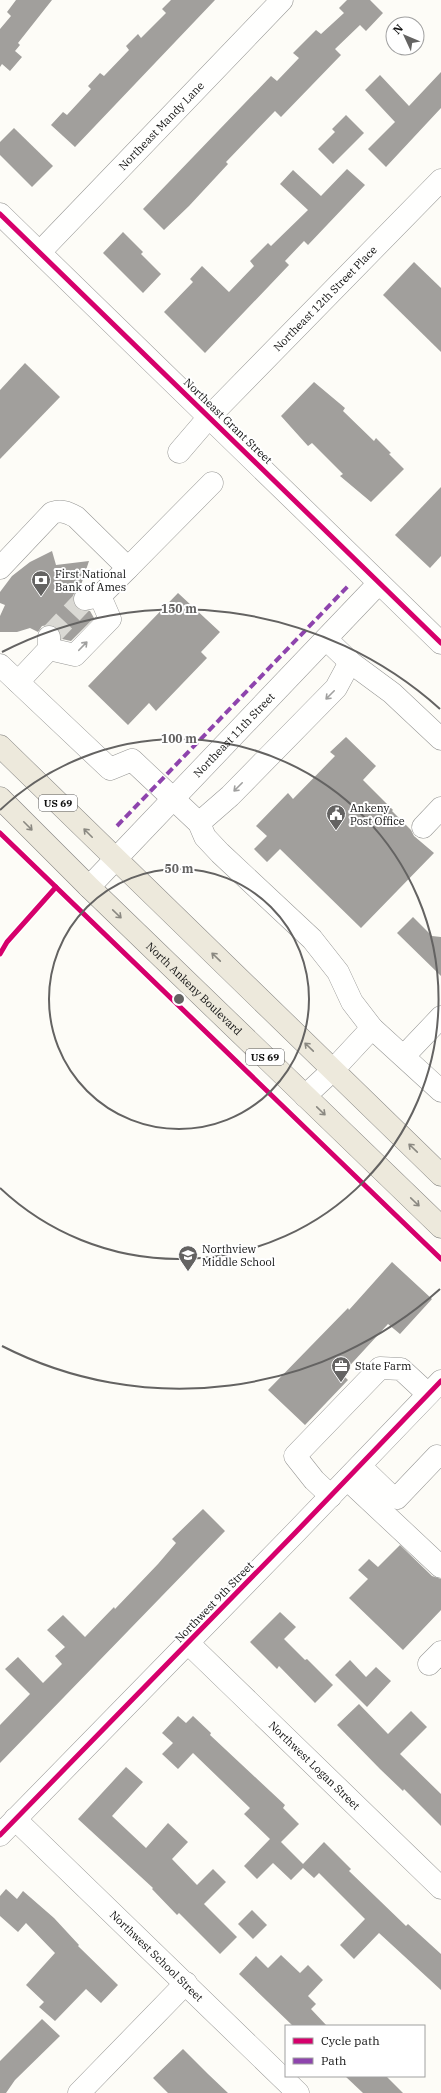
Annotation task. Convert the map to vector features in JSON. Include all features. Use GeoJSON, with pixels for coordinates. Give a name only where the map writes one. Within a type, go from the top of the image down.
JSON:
{"type":"FeatureCollection","features":[{"type":"Feature","properties":{"kind":"main road","name":"US 69"},"geometry":{"type":"LineString","coordinates":[[0,746],[441,1175]]}},
{"type":"Feature","properties":{"kind":"main road","name":"North Ankeny Boulevard"},"geometry":{"type":"LineString","coordinates":[[0,798],[89,887],[441,1227]]}},
{"type":"Feature","properties":{"kind":"street","name":"Northeast Mandy Lane"},"geometry":{"type":"LineString","coordinates":[[40,252],[282,0]]}},
{"type":"Feature","properties":{"kind":"street","name":"Northeast 12th Street Place"},"geometry":{"type":"LineString","coordinates":[[179,452],[209,417],[441,180]]}},
{"type":"Feature","properties":{"kind":"street","name":"Northeast Grant Street"},"geometry":{"type":"LineString","coordinates":[[0,214],[441,643]]}},
{"type":"Feature","properties":{"kind":"street"},"geometry":{"type":"LineString","coordinates":[[18,682],[49,643],[75,655],[110,619],[92,597],[128,568],[212,483]]}},
{"type":"Feature","properties":{"kind":"street"},"geometry":{"type":"LineString","coordinates":[[0,568],[52,513],[58,511],[67,512],[76,517],[128,568]]}},
{"type":"Feature","properties":{"kind":"street","name":"Northeast 11th Street"},"geometry":{"type":"LineString","coordinates":[[89,887],[379,583]]}},
{"type":"Feature","properties":{"kind":"street"},"geometry":{"type":"LineString","coordinates":[[326,639],[350,662],[392,692],[441,739]]}},
{"type":"Feature","properties":{"kind":"street"},"geometry":{"type":"LineString","coordinates":[[199,824],[230,796],[336,688],[350,662]]}},
{"type":"Feature","properties":{"kind":"street"},"geometry":{"type":"LineString","coordinates":[[0,665],[110,769],[132,760],[174,798],[199,824],[204,836],[220,853],[312,939],[338,972],[352,1002],[372,1028],[404,1056],[441,1092]]}},
{"type":"Feature","properties":{"kind":"street"},"geometry":{"type":"LineString","coordinates":[[422,827],[441,808]]}},
{"type":"Feature","properties":{"kind":"street"},"geometry":{"type":"LineString","coordinates":[[404,1056],[441,1017]]}},
{"type":"Feature","properties":{"kind":"street"},"geometry":{"type":"LineString","coordinates":[[305,1096],[333,1070],[372,1028]]}},
{"type":"Feature","properties":{"kind":"street"},"geometry":{"type":"LineString","coordinates":[[331,1496],[314,1480],[295,1456],[380,1368],[401,1369],[435,1388]]}},
{"type":"Feature","properties":{"kind":"street","name":"Northwest 9th Street"},"geometry":{"type":"LineString","coordinates":[[0,1835],[435,1388]]}},
{"type":"Feature","properties":{"kind":"street"},"geometry":{"type":"LineString","coordinates":[[354,1472],[397,1498],[437,1456]]}},
{"type":"Feature","properties":{"kind":"street"},"geometry":{"type":"LineString","coordinates":[[354,1472],[441,1567]]}},
{"type":"Feature","properties":{"kind":"street","name":"Northwest Logan Street"},"geometry":{"type":"LineString","coordinates":[[188,1643],[441,1888]]}},
{"type":"Feature","properties":{"kind":"street","name":"Northwest School Street"},"geometry":{"type":"LineString","coordinates":[[16,1819],[298,2093]]}},
{"type":"Feature","properties":{"kind":"street"},"geometry":{"type":"LineString","coordinates":[[79,2093],[186,1983]]}},
{"type":"Feature","properties":{"kind":"building"},"geometry":{"type":"Polygon","coordinates":[[[16,0],[52,0],[18,43],[20,45],[15,51],[22,57],[10,71],[2,64],[0,67],[0,29],[11,16],[7,12],[16,0]]]}},
{"type":"Feature","properties":{"kind":"building"},"geometry":{"type":"Polygon","coordinates":[[[171,0],[215,0],[75,147],[51,125],[63,112],[67,115],[91,89],[88,86],[100,73],[104,76],[129,50],[126,46],[138,34],[141,38],[166,13],[162,9],[171,0]]]}},
{"type":"Feature","properties":{"kind":"building"},"geometry":{"type":"Polygon","coordinates":[[[347,0],[370,0],[383,13],[366,31],[360,25],[335,49],[341,55],[281,117],[275,111],[226,162],[228,164],[189,206],[164,230],[143,209],[271,76],[277,81],[299,58],[293,53],[316,30],[321,34],[344,13],[339,8],[347,0]]]}},
{"type":"Feature","properties":{"kind":"building"},"geometry":{"type":"Polygon","coordinates":[[[441,72],[441,108],[386,167],[368,149],[395,122],[365,90],[380,75],[409,106],[441,72]]]}},
{"type":"Feature","properties":{"kind":"building"},"geometry":{"type":"Polygon","coordinates":[[[346,115],[364,133],[333,164],[318,149],[335,132],[332,129],[346,115]]]}},
{"type":"Feature","properties":{"kind":"building"},"geometry":{"type":"Polygon","coordinates":[[[14,128],[53,166],[32,187],[0,155],[0,142],[14,128]]]}},
{"type":"Feature","properties":{"kind":"building"},"geometry":{"type":"Polygon","coordinates":[[[347,169],[365,185],[308,245],[304,241],[285,261],[289,265],[205,353],[164,312],[193,282],[190,279],[202,266],[229,292],[254,266],[250,261],[268,243],[271,246],[308,210],[280,184],[293,170],[321,196],[347,169]]]}},
{"type":"Feature","properties":{"kind":"building"},"geometry":{"type":"Polygon","coordinates":[[[123,232],[143,252],[141,254],[161,274],[143,293],[103,253],[123,232]]]}},
{"type":"Feature","properties":{"kind":"building"},"geometry":{"type":"Polygon","coordinates":[[[414,262],[441,288],[441,352],[383,295],[414,262]]]}},
{"type":"Feature","properties":{"kind":"building"},"geometry":{"type":"Polygon","coordinates":[[[25,363],[60,397],[0,459],[0,390],[25,363]]]}},
{"type":"Feature","properties":{"kind":"building"},"geometry":{"type":"Polygon","coordinates":[[[314,382],[345,408],[343,411],[374,441],[376,438],[404,469],[371,502],[340,476],[343,474],[312,443],[308,446],[281,416],[314,382]]]}},
{"type":"Feature","properties":{"kind":"building"},"geometry":{"type":"Polygon","coordinates":[[[441,487],[441,556],[430,568],[395,535],[441,487]]]}},
{"type":"Feature","properties":{"kind":"building","name":"First National Bank of Ames"},"geometry":{"type":"Polygon","coordinates":[[[52,551],[56,565],[89,561],[80,588],[73,595],[73,601],[75,607],[81,611],[90,611],[94,618],[71,641],[62,639],[60,630],[55,626],[49,625],[42,626],[38,632],[30,628],[17,632],[0,632],[0,616],[5,605],[0,603],[0,592],[12,576],[30,562],[52,551]]]}},
{"type":"Feature","properties":{"kind":"building"},"geometry":{"type":"Polygon","coordinates":[[[178,593],[220,632],[201,652],[207,658],[156,711],[149,703],[128,725],[88,686],[178,593]]]}},
{"type":"Feature","properties":{"kind":"building","name":"Ankeny Post Office"},"geometry":{"type":"Polygon","coordinates":[[[346,737],[376,766],[363,780],[393,810],[392,811],[411,830],[414,836],[434,853],[361,928],[280,849],[267,862],[254,849],[267,836],[256,826],[288,793],[293,799],[335,756],[330,752],[346,737]]]}},
{"type":"Feature","properties":{"kind":"building"},"geometry":{"type":"Polygon","coordinates":[[[413,917],[432,936],[441,937],[441,976],[397,933],[413,917]]]}},
{"type":"Feature","properties":{"kind":"building"},"geometry":{"type":"Polygon","coordinates":[[[392,1262],[432,1299],[400,1334],[388,1324],[342,1374],[348,1380],[305,1425],[268,1390],[348,1308],[349,1310],[392,1262]]]}},
{"type":"Feature","properties":{"kind":"building"},"geometry":{"type":"Polygon","coordinates":[[[203,1509],[225,1531],[0,1763],[0,1725],[30,1694],[5,1669],[18,1657],[43,1683],[62,1664],[55,1656],[65,1647],[47,1630],[63,1615],[85,1637],[114,1607],[115,1609],[158,1564],[176,1543],[172,1539],[203,1509]]]}},
{"type":"Feature","properties":{"kind":"building"},"geometry":{"type":"Polygon","coordinates":[[[400,1545],[432,1576],[441,1579],[441,1610],[403,1650],[349,1598],[368,1579],[358,1570],[369,1559],[378,1567],[400,1545]]]}},
{"type":"Feature","properties":{"kind":"building"},"geometry":{"type":"Polygon","coordinates":[[[280,1612],[296,1627],[284,1639],[333,1685],[315,1703],[279,1666],[277,1669],[250,1642],[280,1612]]]}},
{"type":"Feature","properties":{"kind":"building"},"geometry":{"type":"Polygon","coordinates":[[[350,1660],[366,1677],[376,1667],[391,1681],[367,1707],[335,1675],[350,1660]]]}},
{"type":"Feature","properties":{"kind":"building"},"geometry":{"type":"Polygon","coordinates":[[[359,1704],[388,1734],[411,1711],[427,1727],[400,1754],[441,1794],[441,1826],[404,1789],[403,1791],[380,1769],[337,1725],[359,1704]]]}},
{"type":"Feature","properties":{"kind":"building"},"geometry":{"type":"Polygon","coordinates":[[[178,1716],[186,1723],[193,1716],[211,1733],[210,1735],[285,1805],[283,1808],[299,1824],[281,1842],[303,1864],[324,1842],[351,1869],[349,1871],[406,1926],[408,1924],[441,1954],[441,1990],[379,1933],[354,1959],[340,1945],[365,1919],[319,1873],[314,1878],[303,1868],[291,1880],[273,1863],[257,1879],[244,1866],[270,1839],[244,1814],[250,1808],[193,1753],[178,1769],[162,1754],[173,1743],[162,1733],[178,1716]]]}},
{"type":"Feature","properties":{"kind":"building"},"geometry":{"type":"Polygon","coordinates":[[[126,1767],[143,1782],[112,1816],[146,1848],[168,1823],[188,1842],[172,1859],[197,1885],[213,1869],[226,1882],[204,1904],[237,1937],[220,1954],[179,1913],[177,1915],[152,1889],[153,1888],[78,1819],[126,1767]]]}},
{"type":"Feature","properties":{"kind":"building"},"geometry":{"type":"Polygon","coordinates":[[[6,1889],[17,1899],[23,1891],[54,1918],[79,1945],[78,1946],[118,1985],[101,2003],[86,1989],[55,2021],[39,2007],[44,2002],[26,1985],[55,1953],[26,1923],[18,1932],[0,1916],[0,1896],[6,1889]]]}},
{"type":"Feature","properties":{"kind":"building"},"geometry":{"type":"Polygon","coordinates":[[[252,1910],[267,1925],[253,1939],[238,1924],[252,1910]]]}},
{"type":"Feature","properties":{"kind":"building"},"geometry":{"type":"Polygon","coordinates":[[[281,1955],[300,1973],[308,1965],[323,1980],[308,1996],[316,2004],[311,2009],[326,2025],[292,2025],[239,1974],[256,1956],[268,1968],[281,1955]]]}},
{"type":"Feature","properties":{"kind":"building"},"geometry":{"type":"Polygon","coordinates":[[[42,2019],[60,2036],[15,2080],[6,2093],[0,2093],[0,2061],[42,2019]]]}},
{"type":"Feature","properties":{"kind":"building"},"geometry":{"type":"Polygon","coordinates":[[[183,2049],[228,2093],[168,2093],[153,2078],[183,2049]]]}},
{"type":"Feature","properties":{"kind":"building"},"geometry":{"type":"Polygon","coordinates":[[[346,2077],[387,2077],[403,2093],[363,2093],[346,2077]]]}},
{"type":"Feature","properties":{"kind":"tunnel"},"geometry":{"type":"LineString","coordinates":[[49,637],[85,599]]}},
{"type":"Feature","properties":{"kind":"marked path"},"geometry":{"type":"LineString","coordinates":[[117,826],[350,584]]}},
{"type":"Feature","properties":{"kind":"cycle path"},"geometry":{"type":"LineString","coordinates":[[0,214],[441,643]]}},
{"type":"Feature","properties":{"kind":"cycle path"},"geometry":{"type":"LineString","coordinates":[[0,833],[441,1259]]}},
{"type":"Feature","properties":{"kind":"cycle path"},"geometry":{"type":"LineString","coordinates":[[0,954],[7,942],[56,887]]}},
{"type":"Feature","properties":{"kind":"cycle path"},"geometry":{"type":"LineString","coordinates":[[0,1835],[441,1381]]}},
{"type":"Feature","properties":{"kind":"place","name":"First National Bank of Ames"},"geometry":{"type":"Point","coordinates":[41,597]}},
{"type":"Feature","properties":{"kind":"place","name":"Ankeny Post Office"},"geometry":{"type":"Point","coordinates":[336,831]}},
{"type":"Feature","properties":{"kind":"place","name":"Northview Middle School"},"geometry":{"type":"Point","coordinates":[188,1272]}},
{"type":"Feature","properties":{"kind":"place","name":"State Farm"},"geometry":{"type":"Point","coordinates":[341,1383]}}]}
